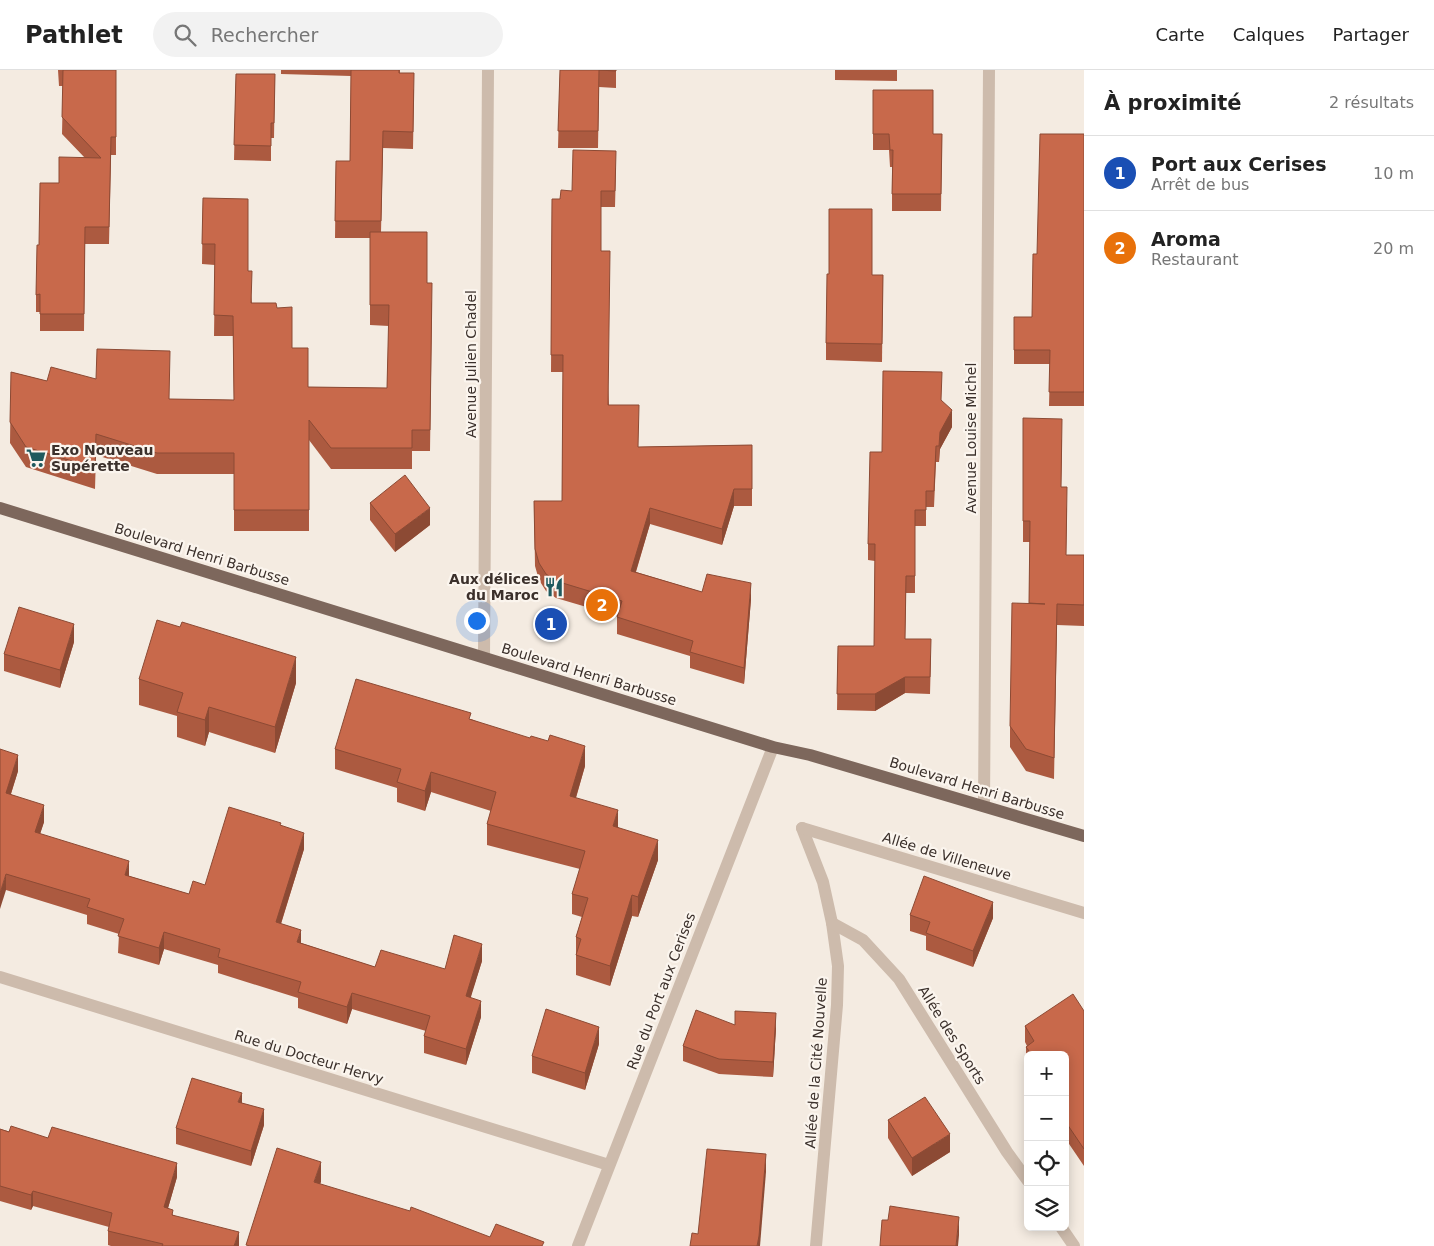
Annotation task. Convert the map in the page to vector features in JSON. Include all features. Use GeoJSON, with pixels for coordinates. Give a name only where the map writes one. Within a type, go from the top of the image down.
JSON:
{"type":"FeatureCollection","features":[{"type":"Feature","properties":{"kind":"main road","name":"Boulevard Henri Barbusse"},"geometry":{"type":"LineString","coordinates":[[0,508],[773,747],[810,755],[1084,836]]}},
{"type":"Feature","properties":{"kind":"street","name":"Avenue Julien Chadel"},"geometry":{"type":"LineString","coordinates":[[484,657],[488,70]]}},
{"type":"Feature","properties":{"kind":"street","name":"Avenue Louise Michel"},"geometry":{"type":"LineString","coordinates":[[984,806],[989,70]]}},
{"type":"Feature","properties":{"kind":"street","name":"Rue du Port aux Cerises"},"geometry":{"type":"LineString","coordinates":[[578,1246],[773,747]]}},
{"type":"Feature","properties":{"kind":"street","name":"Allée de Villeneuve"},"geometry":{"type":"LineString","coordinates":[[802,828],[1084,913]]}},
{"type":"Feature","properties":{"kind":"street","name":"Allée de la Cité Nouvelle"},"geometry":{"type":"LineString","coordinates":[[802,828],[823,882],[838,966],[837,1005],[816,1246]]}},
{"type":"Feature","properties":{"kind":"street","name":"Allée des Sports"},"geometry":{"type":"LineString","coordinates":[[832,924],[862,940],[899,979],[1007,1152],[1024,1175]]}},
{"type":"Feature","properties":{"kind":"street","name":"Rue du Docteur Hervy"},"geometry":{"type":"LineString","coordinates":[[0,977],[609,1165]]}},
{"type":"Feature","properties":{"kind":"street"},"geometry":{"type":"LineString","coordinates":[[1063,1231],[1074,1246]]}},
{"type":"Feature","properties":{"kind":"building"},"geometry":{"type":"Polygon","coordinates":[[[63,70],[116,70],[116,137],[111,137],[109,227],[85,227],[84,314],[40,314],[40,294],[36,295],[40,183],[59,183],[59,157],[101,158],[62,117],[63,70]]]}},
{"type":"Feature","properties":{"kind":"building"},"geometry":{"type":"Polygon","coordinates":[[[351,70],[399,70],[399,73],[414,73],[413,132],[383,131],[381,221],[335,221],[336,161],[350,161],[351,70]]]}},
{"type":"Feature","properties":{"kind":"building"},"geometry":{"type":"Polygon","coordinates":[[[560,70],[599,70],[598,131],[558,131],[560,70]]]}},
{"type":"Feature","properties":{"kind":"building"},"geometry":{"type":"Polygon","coordinates":[[[236,74],[275,74],[274,123],[271,123],[271,146],[234,145],[236,74]]]}},
{"type":"Feature","properties":{"kind":"building"},"geometry":{"type":"Polygon","coordinates":[[[873,90],[933,90],[933,134],[942,134],[941,194],[892,194],[893,150],[890,150],[889,134],[873,134],[873,90]]]}},
{"type":"Feature","properties":{"kind":"building"},"geometry":{"type":"Polygon","coordinates":[[[1040,134],[1084,134],[1084,392],[1049,392],[1050,350],[1014,350],[1014,317],[1032,317],[1033,254],[1037,254],[1040,134]]]}},
{"type":"Feature","properties":{"kind":"building"},"geometry":{"type":"Polygon","coordinates":[[[573,150],[616,151],[615,191],[601,191],[601,251],[610,251],[608,405],[639,405],[638,447],[752,445],[752,489],[734,489],[722,529],[650,508],[631,571],[702,592],[707,574],[751,583],[744,668],[690,652],[693,641],[617,617],[622,601],[556,581],[546,574],[539,563],[535,549],[534,501],[562,501],[563,355],[551,355],[552,199],[560,199],[561,190],[572,191],[573,150]]]}},
{"type":"Feature","properties":{"kind":"building"},"geometry":{"type":"Polygon","coordinates":[[[203,198],[248,199],[248,271],[252,271],[251,303],[276,303],[277,308],[292,307],[292,348],[308,348],[308,387],[387,388],[389,305],[370,305],[370,232],[427,232],[427,283],[432,283],[430,430],[412,430],[412,448],[331,448],[309,420],[309,510],[234,510],[234,453],[157,453],[96,434],[95,468],[26,447],[10,422],[11,372],[47,381],[51,367],[96,379],[97,349],[170,351],[169,399],[234,400],[233,316],[214,315],[215,244],[202,244],[203,198]]]}},
{"type":"Feature","properties":{"kind":"building"},"geometry":{"type":"Polygon","coordinates":[[[829,209],[872,209],[872,275],[883,275],[882,344],[826,343],[829,209]]]}},
{"type":"Feature","properties":{"kind":"building"},"geometry":{"type":"Polygon","coordinates":[[[883,371],[942,372],[941,400],[952,410],[940,432],[939,446],[936,446],[934,491],[926,491],[926,510],[915,510],[915,576],[906,576],[905,639],[931,639],[930,677],[905,677],[875,694],[837,694],[838,646],[874,646],[875,544],[868,544],[870,452],[882,452],[883,371]]]}},
{"type":"Feature","properties":{"kind":"building"},"geometry":{"type":"Polygon","coordinates":[[[1023,418],[1062,419],[1061,487],[1067,487],[1066,555],[1084,555],[1084,605],[1057,604],[1054,758],[1026,749],[1010,726],[1012,603],[1045,604],[1029,603],[1030,521],[1023,521],[1023,418]]]}},
{"type":"Feature","properties":{"kind":"building"},"geometry":{"type":"Polygon","coordinates":[[[405,475],[430,508],[395,534],[370,503],[405,475]]]}},
{"type":"Feature","properties":{"kind":"building"},"geometry":{"type":"Polygon","coordinates":[[[19,607],[74,624],[60,670],[4,654],[19,607]]]}},
{"type":"Feature","properties":{"kind":"building"},"geometry":{"type":"Polygon","coordinates":[[[157,620],[180,627],[182,622],[296,657],[275,727],[209,707],[205,720],[177,712],[183,693],[139,679],[157,620]]]}},
{"type":"Feature","properties":{"kind":"building"},"geometry":{"type":"Polygon","coordinates":[[[356,679],[471,713],[469,719],[530,738],[531,736],[548,741],[550,735],[585,746],[570,796],[618,810],[613,826],[658,840],[638,897],[632,895],[610,966],[576,955],[581,939],[576,937],[588,898],[572,894],[585,851],[487,824],[496,792],[431,772],[425,791],[397,782],[401,769],[335,749],[356,679]]]}},
{"type":"Feature","properties":{"kind":"building"},"geometry":{"type":"Polygon","coordinates":[[[0,749],[18,755],[6,793],[44,805],[35,832],[129,861],[125,875],[189,894],[193,881],[205,885],[229,807],[281,823],[280,825],[304,833],[276,922],[301,930],[297,942],[375,967],[381,950],[445,969],[454,935],[482,944],[466,996],[481,1001],[466,1049],[424,1036],[430,1016],[352,993],[347,1007],[298,992],[301,982],[218,957],[220,949],[164,932],[159,948],[118,936],[124,919],[87,907],[90,899],[6,874],[0,893],[0,749]]]}},
{"type":"Feature","properties":{"kind":"building"},"geometry":{"type":"Polygon","coordinates":[[[924,876],[993,902],[973,951],[926,933],[930,922],[910,915],[924,876]]]}},
{"type":"Feature","properties":{"kind":"building"},"geometry":{"type":"Polygon","coordinates":[[[1073,994],[1084,1011],[1084,1149],[1069,1127],[1069,1051],[1029,1051],[1026,1047],[1034,1041],[1025,1026],[1073,994]]]}},
{"type":"Feature","properties":{"kind":"building"},"geometry":{"type":"Polygon","coordinates":[[[546,1009],[599,1027],[585,1073],[532,1056],[546,1009]]]}},
{"type":"Feature","properties":{"kind":"building"},"geometry":{"type":"Polygon","coordinates":[[[696,1010],[735,1025],[735,1011],[776,1013],[773,1062],[719,1059],[683,1046],[696,1010]]]}},
{"type":"Feature","properties":{"kind":"building"},"geometry":{"type":"Polygon","coordinates":[[[192,1078],[242,1093],[238,1102],[264,1109],[251,1151],[176,1128],[192,1078]]]}},
{"type":"Feature","properties":{"kind":"building"},"geometry":{"type":"Polygon","coordinates":[[[925,1097],[950,1134],[912,1158],[888,1120],[925,1097]]]}},
{"type":"Feature","properties":{"kind":"building"},"geometry":{"type":"Polygon","coordinates":[[[11,1126],[48,1138],[52,1127],[177,1163],[164,1207],[173,1210],[172,1215],[239,1232],[234,1246],[162,1246],[163,1244],[108,1231],[112,1213],[33,1191],[31,1195],[0,1186],[0,1129],[9,1132],[11,1126]]]}},
{"type":"Feature","properties":{"kind":"building"},"geometry":{"type":"Polygon","coordinates":[[[277,1148],[321,1162],[314,1182],[410,1211],[411,1207],[490,1237],[496,1224],[544,1242],[542,1246],[246,1245],[277,1148]]]}},
{"type":"Feature","properties":{"kind":"building"},"geometry":{"type":"Polygon","coordinates":[[[707,1149],[766,1154],[757,1246],[690,1246],[692,1233],[698,1234],[707,1149]]]}},
{"type":"Feature","properties":{"kind":"building"},"geometry":{"type":"Polygon","coordinates":[[[890,1206],[959,1217],[956,1246],[880,1246],[882,1220],[888,1220],[890,1206]]]}},
{"type":"Feature","properties":{"kind":"place","name":"Exo Nouveau Supérette"},"geometry":{"type":"Point","coordinates":[36,458]}},
{"type":"Feature","properties":{"kind":"place","name":"Aux délices du Maroc"},"geometry":{"type":"Point","coordinates":[554,587]}},
{"type":"Feature","properties":{"kind":"place","name":"Aroma"},"geometry":{"type":"Point","coordinates":[602,605]}},
{"type":"Feature","properties":{"kind":"place","name":"Port aux Cerises"},"geometry":{"type":"Point","coordinates":[551,624]}}]}
